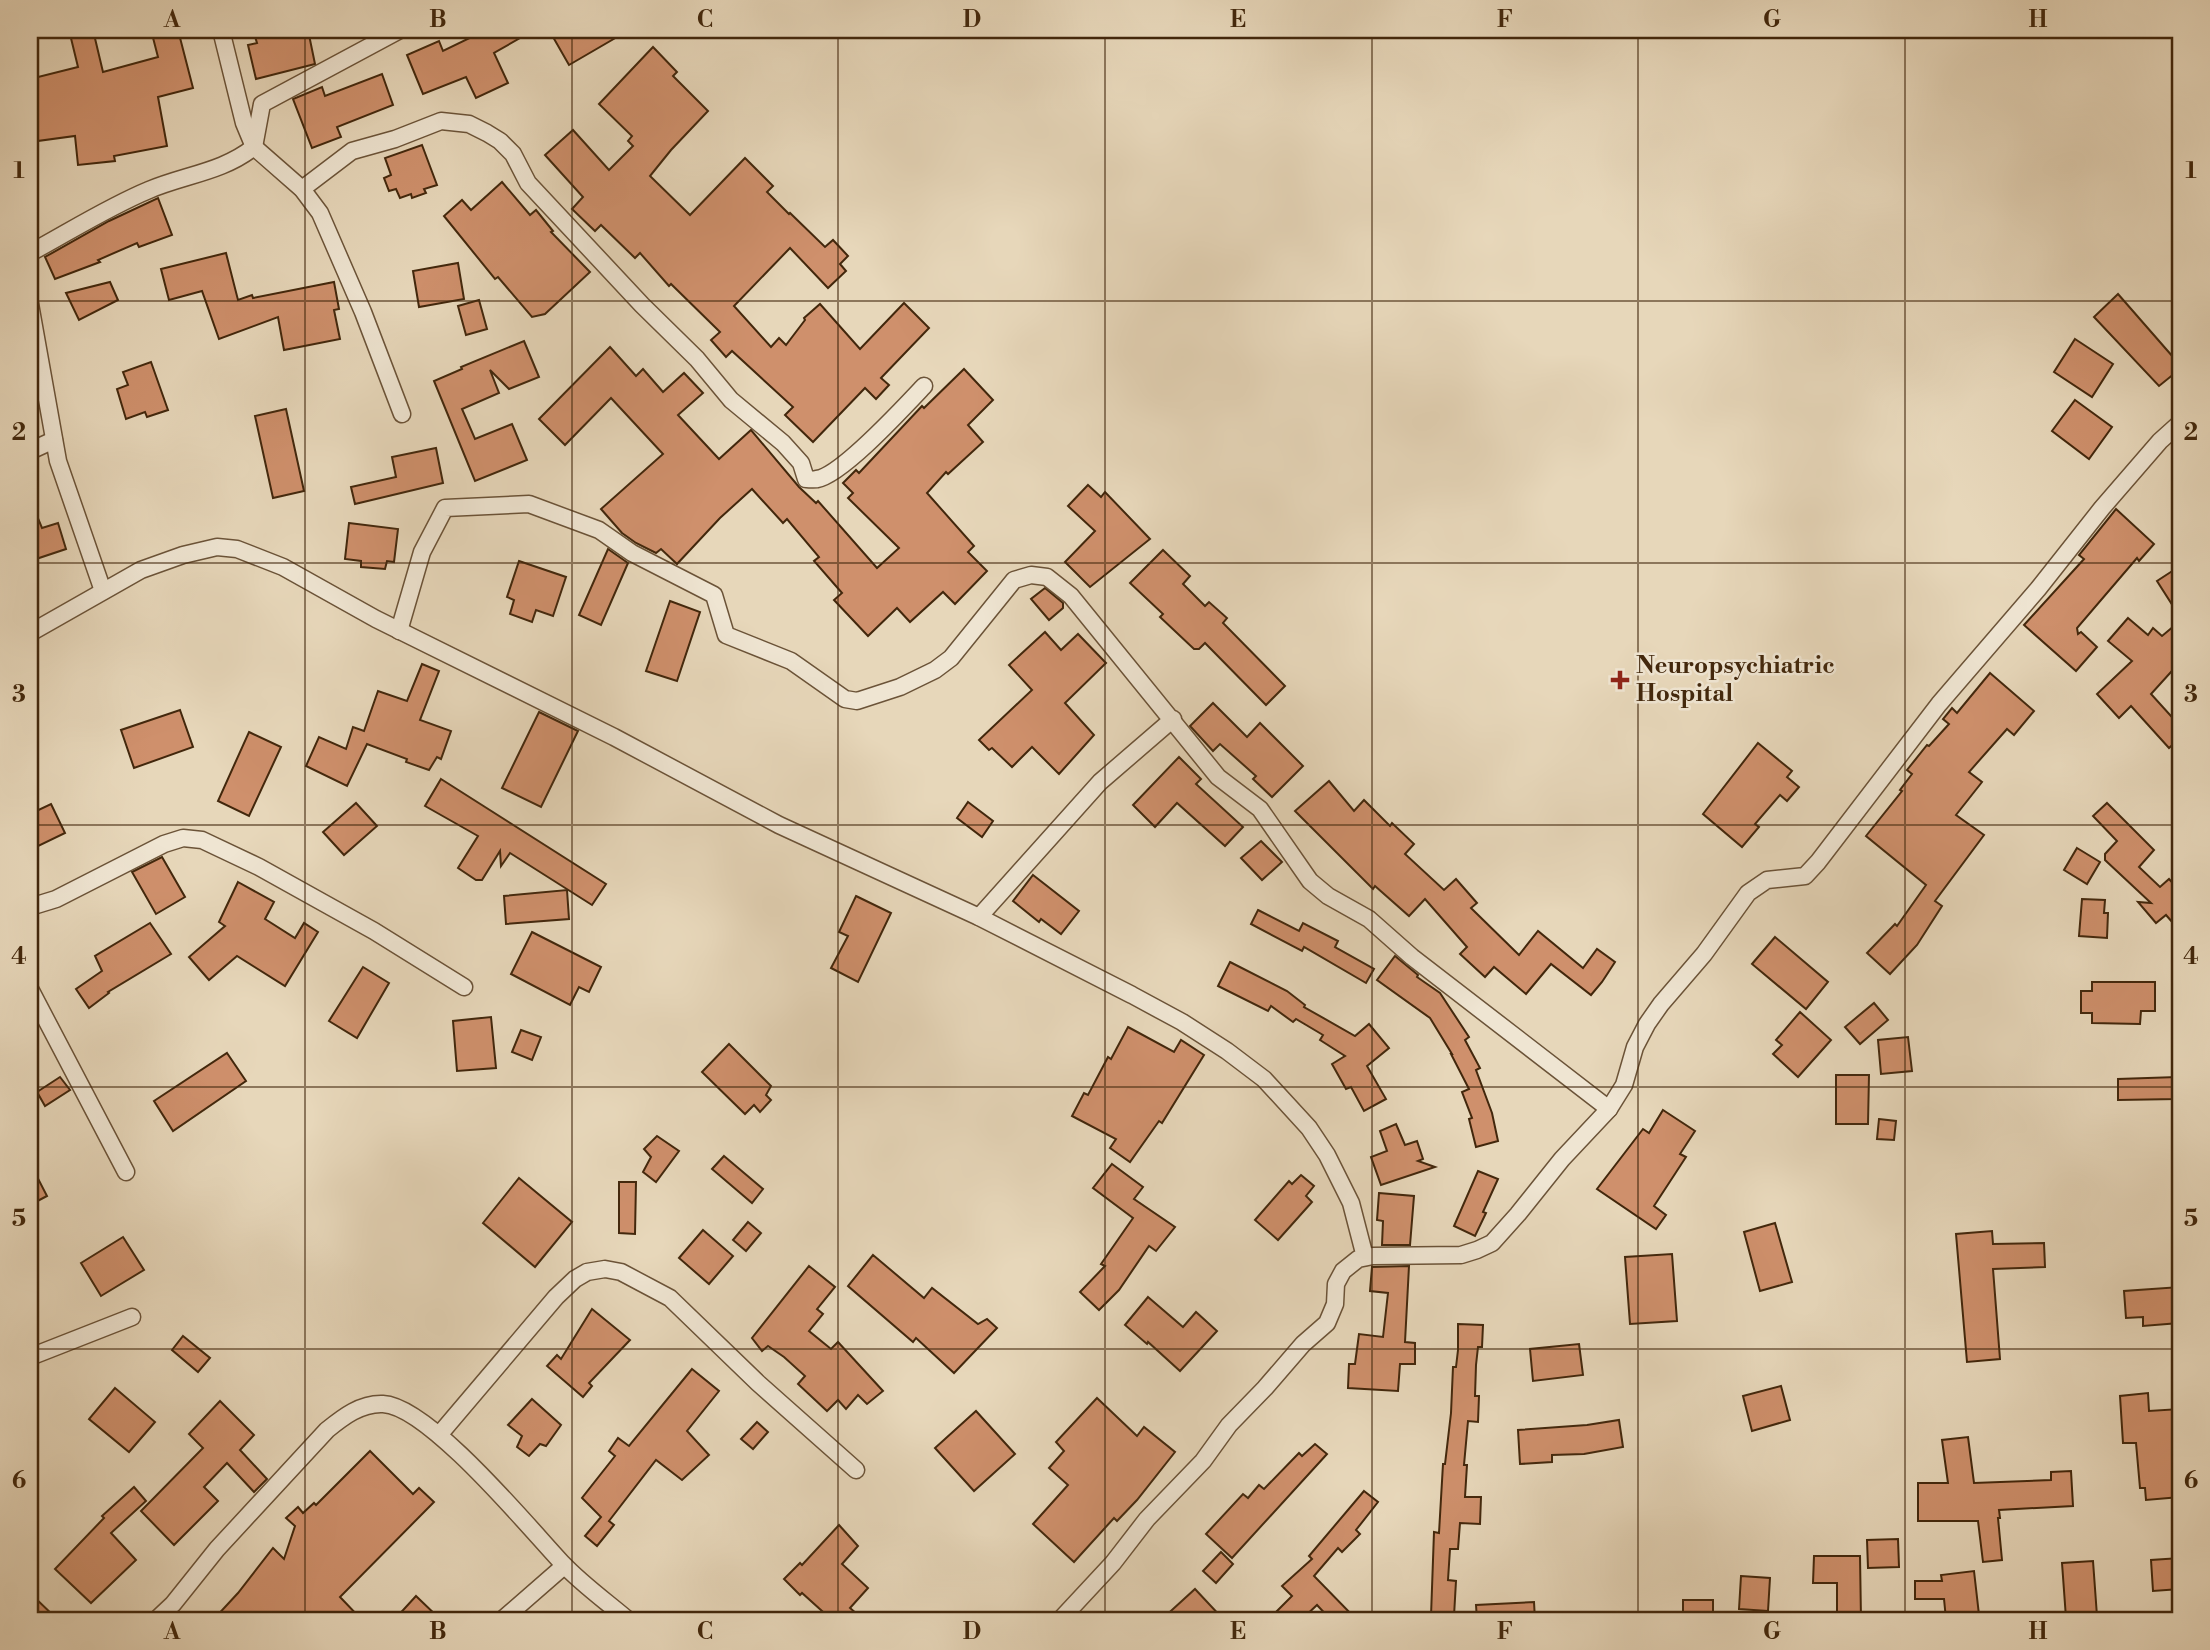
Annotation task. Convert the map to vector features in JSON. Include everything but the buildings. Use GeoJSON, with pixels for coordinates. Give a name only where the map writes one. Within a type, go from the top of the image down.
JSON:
{"type":"FeatureCollection","features":[{"type":"Feature","properties":{"kind":"street"},"geometry":{"type":"LineString","coordinates":[[221,30],[244,123],[254,147],[302,189],[320,213],[363,312],[402,414]]}},
{"type":"Feature","properties":{"kind":"street"},"geometry":{"type":"LineString","coordinates":[[30,253],[149,190],[210,171],[242,157],[254,147],[262,104],[400,30]]}},
{"type":"Feature","properties":{"kind":"street"},"geometry":{"type":"LineString","coordinates":[[302,189],[352,151],[395,139],[441,121],[469,124],[500,141],[513,155],[528,183],[642,305],[697,359],[730,400],[783,443],[801,463],[806,479],[816,480],[836,470],[924,386]]}},
{"type":"Feature","properties":{"kind":"street"},"geometry":{"type":"LineString","coordinates":[[30,304],[58,461],[103,591]]}},
{"type":"Feature","properties":{"kind":"street"},"geometry":{"type":"LineString","coordinates":[[1060,1620],[1113,1563],[1147,1519],[1203,1461],[1229,1425],[1303,1344],[1327,1323],[1335,1304],[1339,1276],[1349,1264],[1365,1257],[1461,1255],[1492,1243],[1543,1181],[1609,1109],[1624,1084],[1635,1047],[1647,1024],[1704,954],[1748,893],[1767,880],[1805,876],[1818,862],[1939,704],[2038,589],[2102,508],[2160,441],[2180,423]]}},
{"type":"Feature","properties":{"kind":"street"},"geometry":{"type":"LineString","coordinates":[[30,451],[54,440]]}},
{"type":"Feature","properties":{"kind":"street"},"geometry":{"type":"LineString","coordinates":[[399,631],[422,552],[445,508],[528,504],[599,530],[632,553],[714,595],[726,635],[791,662],[845,699],[857,701],[900,687],[935,670],[951,658],[1014,580],[1031,575],[1047,577],[1071,596],[1218,777],[1260,809],[1310,881],[1328,896],[1369,919],[1412,957],[1609,1109]]}},
{"type":"Feature","properties":{"kind":"street"},"geometry":{"type":"LineString","coordinates":[[30,633],[141,570],[183,555],[217,547],[237,549],[283,567],[399,631],[614,737],[779,825],[979,917],[1182,1022],[1264,1079],[1309,1128],[1328,1155],[1351,1203],[1365,1257]]}},
{"type":"Feature","properties":{"kind":"street"},"geometry":{"type":"LineString","coordinates":[[979,917],[1100,782],[1172,719]]}},
{"type":"Feature","properties":{"kind":"street"},"geometry":{"type":"LineString","coordinates":[[30,907],[56,899],[164,844],[183,838],[202,840],[259,867],[374,931],[464,988]]}},
{"type":"Feature","properties":{"kind":"street"},"geometry":{"type":"LineString","coordinates":[[30,989],[126,1172]]}},
{"type":"Feature","properties":{"kind":"street"},"geometry":{"type":"LineString","coordinates":[[439,1435],[556,1297],[587,1272],[605,1269],[621,1272],[670,1298],[758,1383],[856,1470]]}},
{"type":"Feature","properties":{"kind":"street"},"geometry":{"type":"LineString","coordinates":[[30,1357],[132,1317]]}},
{"type":"Feature","properties":{"kind":"street"},"geometry":{"type":"LineString","coordinates":[[156,1620],[318,1439],[346,1415],[366,1406],[383,1404],[403,1409],[439,1435],[520,1515],[565,1566],[628,1620]]}},
{"type":"Feature","properties":{"kind":"street"},"geometry":{"type":"LineString","coordinates":[[502,1620],[565,1566]]}},
{"type":"Feature","properties":{"kind":"place","name":"Neuropsychiatric Hospital"},"geometry":{"type":"Point","coordinates":[1620,680]}}]}
